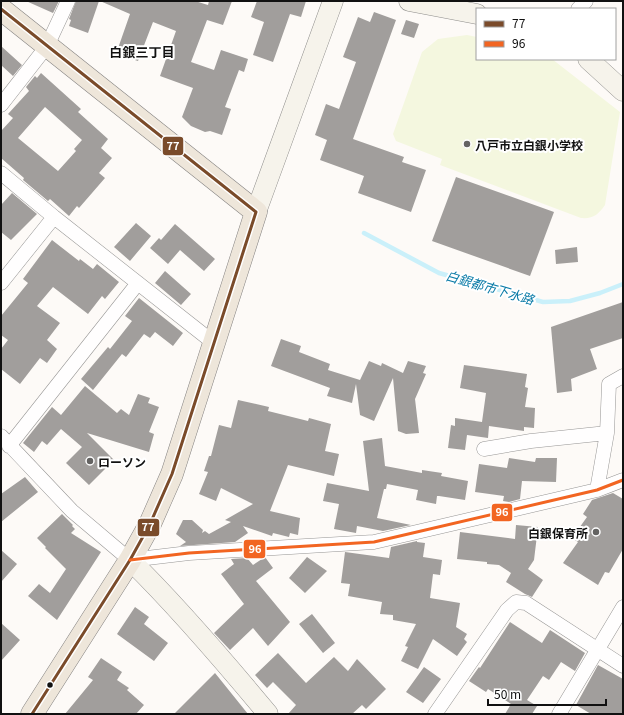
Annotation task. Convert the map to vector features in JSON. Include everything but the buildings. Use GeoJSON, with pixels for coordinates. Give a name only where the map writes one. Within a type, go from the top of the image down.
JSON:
{"type":"FeatureCollection","features":[{"type":"Feature","properties":{"kind":"main road"},"geometry":{"type":"LineString","coordinates":[[1,9],[256,212],[172,474],[150,524],[130,560],[32,714]]}},
{"type":"Feature","properties":{"kind":"street"},"geometry":{"type":"LineString","coordinates":[[1,105],[47,46],[68,1]]}},
{"type":"Feature","properties":{"kind":"street"},"geometry":{"type":"LineString","coordinates":[[256,212],[333,1]]}},
{"type":"Feature","properties":{"kind":"street"},"geometry":{"type":"LineString","coordinates":[[409,1],[476,14]]}},
{"type":"Feature","properties":{"kind":"street"},"geometry":{"type":"LineString","coordinates":[[589,60],[623,91]]}},
{"type":"Feature","properties":{"kind":"street"},"geometry":{"type":"LineString","coordinates":[[1,173],[54,217],[214,343]]}},
{"type":"Feature","properties":{"kind":"street"},"geometry":{"type":"LineString","coordinates":[[1,282],[54,217]]}},
{"type":"Feature","properties":{"kind":"street"},"geometry":{"type":"LineString","coordinates":[[138,283],[5,441],[72,511],[130,560],[164,595],[229,667],[268,714]]}},
{"type":"Feature","properties":{"kind":"street"},"geometry":{"type":"LineString","coordinates":[[598,490],[607,433],[609,384],[623,376]]}},
{"type":"Feature","properties":{"kind":"street"},"geometry":{"type":"LineString","coordinates":[[484,449],[532,441],[607,433]]}},
{"type":"Feature","properties":{"kind":"street"},"geometry":{"type":"LineString","coordinates":[[130,560],[189,553],[374,542],[598,490],[623,480]]}},
{"type":"Feature","properties":{"kind":"street"},"geometry":{"type":"LineString","coordinates":[[435,714],[507,610],[516,602],[526,603],[623,666]]}},
{"type":"Feature","properties":{"kind":"street"},"geometry":{"type":"LineString","coordinates":[[559,714],[623,607]]}},
{"type":"Feature","properties":{"kind":"green space"},"geometry":{"type":"Polygon","coordinates":[[[467,35],[476,37],[476,60],[553,60],[620,112],[605,205],[597,214],[589,218],[581,218],[440,165],[442,159],[396,141],[393,134],[422,52],[438,39],[467,35]]]}},
{"type":"Feature","properties":{"kind":"waterway","name":"白銀都市下水路"},"geometry":{"type":"LineString","coordinates":[[364,233],[439,273],[543,302],[570,301],[600,293],[623,284]]}},
{"type":"Feature","properties":{"kind":"transit line","name":"77"},"geometry":{"type":"LineString","coordinates":[[1,9],[256,212],[172,474],[150,524],[130,560],[32,714]]}},
{"type":"Feature","properties":{"kind":"transit line","name":"96"},"geometry":{"type":"LineString","coordinates":[[130,560],[189,553],[374,542],[597,490],[623,480]]}},
{"type":"Feature","properties":{"kind":"place","name":"八戸市立白銀小学校"},"geometry":{"type":"Point","coordinates":[467,144]}},
{"type":"Feature","properties":{"kind":"place","name":"ローソン"},"geometry":{"type":"Point","coordinates":[90,461]}},
{"type":"Feature","properties":{"kind":"place","name":"白銀保育所"},"geometry":{"type":"Point","coordinates":[596,532]}},
{"type":"Feature","properties":{"kind":"district","name":"白銀三丁目"},"geometry":{"type":"Point","coordinates":[142,51]}}]}
